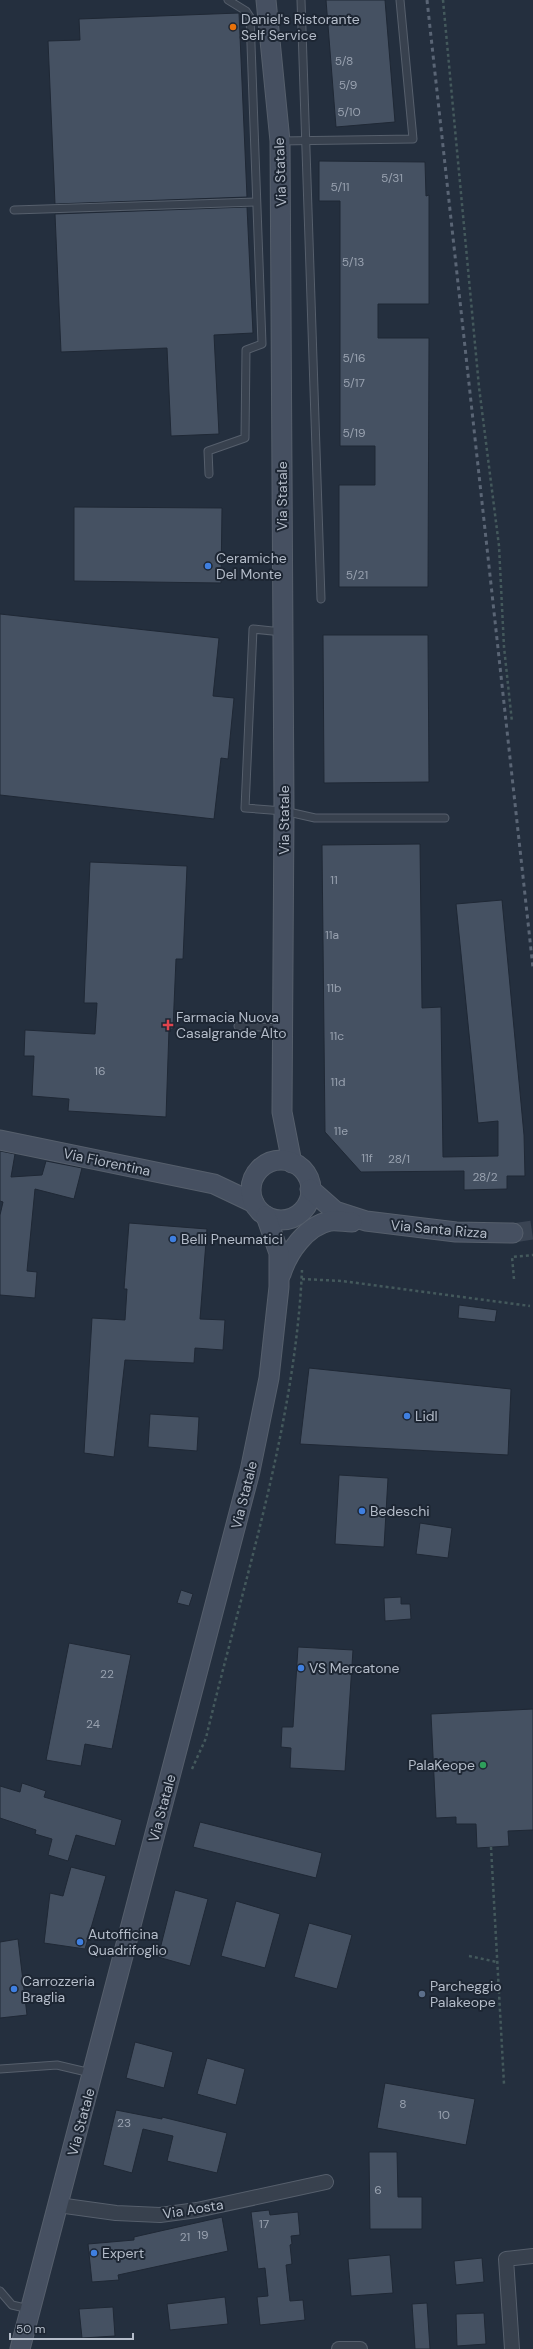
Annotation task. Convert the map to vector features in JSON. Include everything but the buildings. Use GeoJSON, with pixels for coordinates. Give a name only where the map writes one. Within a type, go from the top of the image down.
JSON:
{"type":"FeatureCollection","features":[{"type":"Feature","properties":{"kind":"main road","name":"Via Statale"},"geometry":{"type":"LineString","coordinates":[[266,0],[280,141],[284,811],[282,1112],[292,1163]]}},
{"type":"Feature","properties":{"kind":"main road","name":"Via Statale"},"geometry":{"type":"LineString","coordinates":[[280,1270],[274,1235],[260,1210],[251,1187],[262,1168],[282,1112]]}},
{"type":"Feature","properties":{"kind":"main road","name":"Via Fiorentina"},"geometry":{"type":"LineString","coordinates":[[0,1140],[214,1184],[260,1210]]}},
{"type":"Feature","properties":{"kind":"main road"},"geometry":{"type":"LineString","coordinates":[[262,1168],[276,1161],[292,1163],[305,1173],[310,1189]]}},
{"type":"Feature","properties":{"kind":"main road","name":"Via Fiorentina"},"geometry":{"type":"LineString","coordinates":[[214,1184],[233,1181],[262,1168]]}},
{"type":"Feature","properties":{"kind":"main road","name":"Via Statale"},"geometry":{"type":"LineString","coordinates":[[20,2349],[250,1471],[269,1373],[280,1270],[297,1215],[309,1200],[310,1189]]}},
{"type":"Feature","properties":{"kind":"main road","name":"Via Santa Rizza"},"geometry":{"type":"LineString","coordinates":[[310,1189],[335,1211],[366,1221]]}},
{"type":"Feature","properties":{"kind":"main road"},"geometry":{"type":"LineString","coordinates":[[260,1210],[281,1220],[297,1215]]}},
{"type":"Feature","properties":{"kind":"main road","name":"Via Santa Rizza"},"geometry":{"type":"LineString","coordinates":[[297,1215],[332,1220],[366,1221],[456,1232],[514,1233]]}},
{"type":"Feature","properties":{"kind":"main road","name":"Via Santa Rizza"},"geometry":{"type":"LineString","coordinates":[[280,1270],[296,1245],[311,1231],[332,1220]]}},
{"type":"Feature","properties":{"kind":"street","name":"Via Aosta"},"geometry":{"type":"LineString","coordinates":[[58,2205],[116,2213],[160,2215],[197,2210],[326,2182]]}},
{"type":"Feature","properties":{"kind":"street"},"geometry":{"type":"LineString","coordinates":[[512,2349],[506,2259],[533,2256]]}},
{"type":"Feature","properties":{"kind":"street"},"geometry":{"type":"LineString","coordinates":[[339,2349],[360,2349]]}},
{"type":"Feature","properties":{"kind":"lane"},"geometry":{"type":"LineString","coordinates":[[209,474],[208,451],[245,438],[246,350],[262,344],[250,17],[246,11],[228,0]]}},
{"type":"Feature","properties":{"kind":"lane"},"geometry":{"type":"LineString","coordinates":[[301,0],[307,141],[315,461],[322,599]]}},
{"type":"Feature","properties":{"kind":"lane"},"geometry":{"type":"LineString","coordinates":[[280,141],[413,139],[400,0]]}},
{"type":"Feature","properties":{"kind":"lane"},"geometry":{"type":"LineString","coordinates":[[14,210],[256,202]]}},
{"type":"Feature","properties":{"kind":"lane"},"geometry":{"type":"LineString","coordinates":[[283,632],[253,629],[246,808],[284,811],[315,818],[445,818]]}},
{"type":"Feature","properties":{"kind":"lane"},"geometry":{"type":"LineString","coordinates":[[238,1026],[283,1028]]}},
{"type":"Feature","properties":{"kind":"lane"},"geometry":{"type":"LineString","coordinates":[[0,2069],[57,2065],[93,2073]]}},
{"type":"Feature","properties":{"kind":"lane"},"geometry":{"type":"LineString","coordinates":[[0,2292],[12,2305],[31,2310]]}},
{"type":"Feature","properties":{"kind":"path"},"geometry":{"type":"LineString","coordinates":[[443,0],[479,387],[499,546],[504,646],[512,722]]}},
{"type":"Feature","properties":{"kind":"path"},"geometry":{"type":"LineString","coordinates":[[514,1280],[512,1257],[533,1255]]}},
{"type":"Feature","properties":{"kind":"path"},"geometry":{"type":"LineString","coordinates":[[302,1279],[342,1281],[530,1306]]}},
{"type":"Feature","properties":{"kind":"path"},"geometry":{"type":"LineString","coordinates":[[491,1847],[504,2084]]}},
{"type":"Feature","properties":{"kind":"path"},"geometry":{"type":"LineString","coordinates":[[469,1956],[497,1962]]}},
{"type":"Feature","properties":{"kind":"tunnel"},"geometry":{"type":"LineString","coordinates":[[513,1233],[533,1230]]}},
{"type":"Feature","properties":{"kind":"railway"},"geometry":{"type":"LineString","coordinates":[[427,0],[533,968]]}},
{"type":"Feature","properties":{"kind":"place","name":"Daniel's Ristorante Self Service"},"geometry":{"type":"Point","coordinates":[233,27]}},
{"type":"Feature","properties":{"kind":"place","name":"Ceramiche Del Monte"},"geometry":{"type":"Point","coordinates":[208,566]}},
{"type":"Feature","properties":{"kind":"place","name":"Farmacia Nuova Casalgrande Alto"},"geometry":{"type":"Point","coordinates":[168,1025]}},
{"type":"Feature","properties":{"kind":"place","name":"Belli Pneumatici"},"geometry":{"type":"Point","coordinates":[173,1239]}},
{"type":"Feature","properties":{"kind":"place","name":"Lidl"},"geometry":{"type":"Point","coordinates":[407,1416]}},
{"type":"Feature","properties":{"kind":"place","name":"Bedeschi"},"geometry":{"type":"Point","coordinates":[362,1511]}},
{"type":"Feature","properties":{"kind":"place","name":"VS Mercatone"},"geometry":{"type":"Point","coordinates":[301,1668]}},
{"type":"Feature","properties":{"kind":"place","name":"PalaKeope"},"geometry":{"type":"Point","coordinates":[483,1765]}},
{"type":"Feature","properties":{"kind":"place","name":"Autofficina Quadrifoglio"},"geometry":{"type":"Point","coordinates":[80,1942]}},
{"type":"Feature","properties":{"kind":"place","name":"Carrozzeria Braglia"},"geometry":{"type":"Point","coordinates":[14,1989]}},
{"type":"Feature","properties":{"kind":"place","name":"Parcheggio Palakeope"},"geometry":{"type":"Point","coordinates":[422,1994]}},
{"type":"Feature","properties":{"kind":"place","name":"Expert"},"geometry":{"type":"Point","coordinates":[94,2253]}}]}
